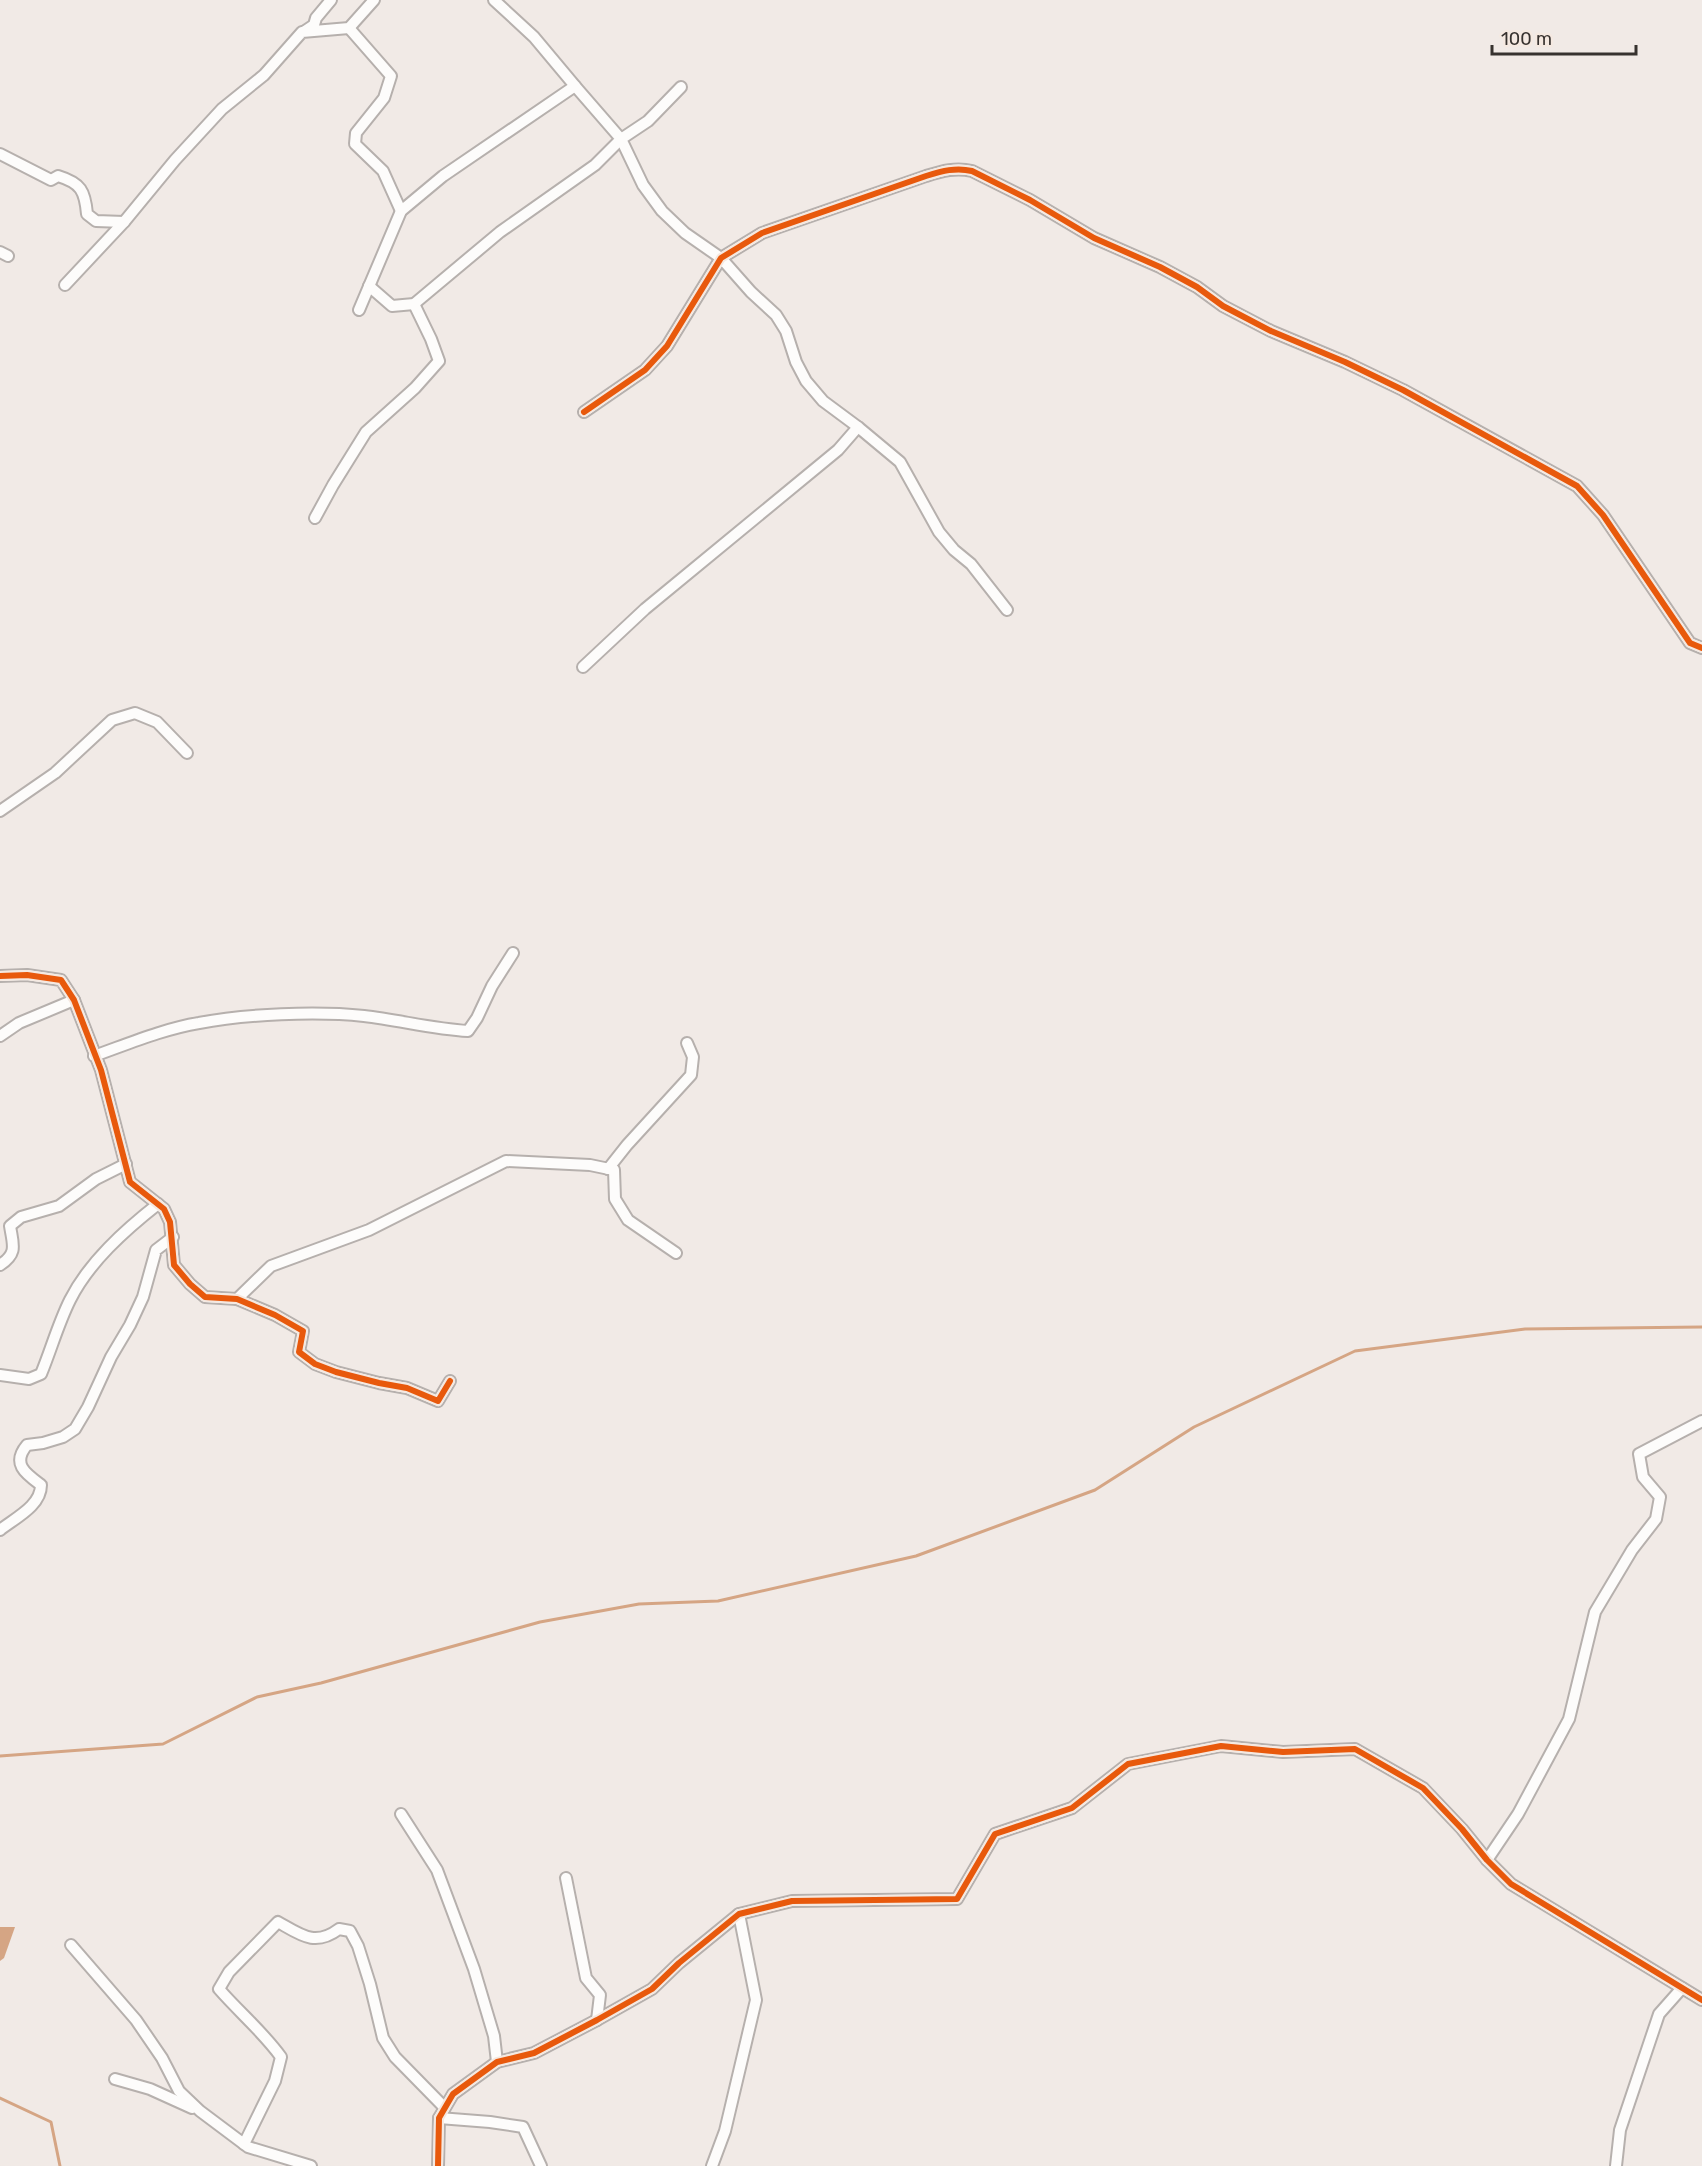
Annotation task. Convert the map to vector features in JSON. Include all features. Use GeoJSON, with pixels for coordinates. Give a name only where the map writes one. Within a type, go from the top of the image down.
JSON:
{"type":"FeatureCollection","features":[{"type":"Feature","properties":{"kind":"street"},"geometry":{"type":"LineString","coordinates":[[65,285],[124,222],[175,160],[222,110],[264,75],[302,32],[314,25],[316,18],[331,0]]}},
{"type":"Feature","properties":{"kind":"street"},"geometry":{"type":"LineString","coordinates":[[302,32],[349,28],[374,0]]}},
{"type":"Feature","properties":{"kind":"street"},"geometry":{"type":"LineString","coordinates":[[494,0],[534,37],[621,139],[643,184],[662,211],[684,233],[721,258],[751,292],[776,315],[786,332],[796,362],[823,401],[900,462],[939,532],[954,550],[971,564],[1007,610]]}},
{"type":"Feature","properties":{"kind":"street"},"geometry":{"type":"LineString","coordinates":[[349,28],[391,76],[384,98],[356,133],[355,144],[383,171],[401,211]]}},
{"type":"Feature","properties":{"kind":"street"},"geometry":{"type":"LineString","coordinates":[[359,310],[401,211],[443,176],[575,86]]}},
{"type":"Feature","properties":{"kind":"street"},"geometry":{"type":"LineString","coordinates":[[369,286],[392,306],[414,304],[500,232],[595,165],[621,139],[648,121],[681,87]]}},
{"type":"Feature","properties":{"kind":"street"},"geometry":{"type":"LineString","coordinates":[[0,154],[51,180],[58,176],[73,180],[85,198],[87,214],[96,221],[124,222]]}},
{"type":"Feature","properties":{"kind":"street"},"geometry":{"type":"LineString","coordinates":[[584,412],[645,370],[668,346],[721,258],[762,233],[926,176],[962,168],[1030,200],[1094,238],[1160,267],[1197,287],[1223,306],[1271,331],[1345,362],[1403,390],[1577,486],[1603,515],[1690,643],[1702,648]]}},
{"type":"Feature","properties":{"kind":"street"},"geometry":{"type":"LineString","coordinates":[[315,518],[333,484],[366,432],[415,388],[439,362],[414,304]]}},
{"type":"Feature","properties":{"kind":"street"},"geometry":{"type":"LineString","coordinates":[[583,667],[645,609],[838,450],[858,427]]}},
{"type":"Feature","properties":{"kind":"street"},"geometry":{"type":"LineString","coordinates":[[0,811],[55,773],[112,720],[135,712],[157,722],[187,753]]}},
{"type":"Feature","properties":{"kind":"street"},"geometry":{"type":"LineString","coordinates":[[94,1056],[198,1023],[261,1016],[311,1014],[363,1016],[440,1029],[468,1031],[513,953]]}},
{"type":"Feature","properties":{"kind":"street"},"geometry":{"type":"LineString","coordinates":[[0,976],[27,975],[61,980],[74,1000],[101,1070],[130,1182],[164,1209],[173,1237],[174,1264],[190,1284],[205,1297],[237,1299],[275,1315],[303,1331],[299,1352],[315,1364],[368,1380],[407,1388],[438,1401],[450,1381]]}},
{"type":"Feature","properties":{"kind":"street"},"geometry":{"type":"LineString","coordinates":[[0,1036],[19,1023],[74,1000]]}},
{"type":"Feature","properties":{"kind":"street"},"geometry":{"type":"LineString","coordinates":[[608,1169],[691,1075],[693,1057],[687,1042]]}},
{"type":"Feature","properties":{"kind":"street"},"geometry":{"type":"LineString","coordinates":[[237,1299],[272,1266],[369,1230],[506,1161],[590,1165],[614,1170],[615,1199],[628,1220],[676,1253]]}},
{"type":"Feature","properties":{"kind":"street"},"geometry":{"type":"LineString","coordinates":[[0,1265],[10,1259],[14,1249],[10,1226],[21,1217],[59,1206],[96,1179],[126,1164]]}},
{"type":"Feature","properties":{"kind":"street"},"geometry":{"type":"LineString","coordinates":[[0,1375],[29,1379],[41,1374],[71,1299],[107,1250],[132,1225],[158,1204]]}},
{"type":"Feature","properties":{"kind":"street"},"geometry":{"type":"LineString","coordinates":[[0,1530],[37,1502],[41,1491],[41,1485],[23,1472],[20,1465],[24,1449],[27,1445],[63,1437],[75,1429],[143,1297],[156,1250],[173,1237]]}},
{"type":"Feature","properties":{"kind":"street"},"geometry":{"type":"LineString","coordinates":[[1487,1860],[1518,1814],[1569,1719],[1595,1612],[1632,1550],[1656,1519],[1660,1497],[1643,1477],[1639,1454],[1702,1421]]}},
{"type":"Feature","properties":{"kind":"street"},"geometry":{"type":"LineString","coordinates":[[438,2166],[442,2113],[453,2094],[497,2062],[534,2053],[652,1989],[679,1963],[739,1914],[792,1901],[957,1899],[995,1834],[1072,1808],[1128,1764],[1221,1746],[1283,1752],[1355,1749],[1423,1788],[1462,1828],[1487,1860],[1512,1884],[1702,2000]]}},
{"type":"Feature","properties":{"kind":"street"},"geometry":{"type":"LineString","coordinates":[[400,1814],[437,1870],[474,1969],[494,2036],[497,2062]]}},
{"type":"Feature","properties":{"kind":"street"},"geometry":{"type":"LineString","coordinates":[[566,1878],[585,1978],[600,1995],[597,2020]]}},
{"type":"Feature","properties":{"kind":"street"},"geometry":{"type":"LineString","coordinates":[[712,2166],[725,2131],[756,2001],[739,1914]]}},
{"type":"Feature","properties":{"kind":"street"},"geometry":{"type":"LineString","coordinates":[[244,2144],[275,2081],[281,2057],[271,2043],[241,2015],[219,1989],[229,1971],[278,1922],[313,1939],[328,1938],[339,1929],[350,1931],[358,1946],[367,1974],[383,2038],[395,2057],[442,2113],[523,2127],[541,2166]]}},
{"type":"Feature","properties":{"kind":"street"},"geometry":{"type":"LineString","coordinates":[[70,1945],[136,2020],[162,2058],[179,2091],[200,2111],[244,2144],[311,2166]]}},
{"type":"Feature","properties":{"kind":"street"},"geometry":{"type":"LineString","coordinates":[[1616,2166],[1620,2130],[1659,2013],[1682,1989]]}},
{"type":"Feature","properties":{"kind":"street"},"geometry":{"type":"LineString","coordinates":[[115,2079],[150,2089],[200,2111]]}},
{"type":"Feature","properties":{"kind":"shaded area"},"geometry":{"type":"Polygon","coordinates":[[[0,1927],[15,1927],[4,1958],[0,1961],[0,1927]]]}},
{"type":"Feature","properties":{"kind":"waterway"},"geometry":{"type":"LineString","coordinates":[[0,1756],[163,1744],[257,1697],[321,1683],[540,1622],[639,1604],[718,1601],[916,1556],[1095,1490],[1194,1427],[1355,1351],[1525,1329],[1702,1327]]}},
{"type":"Feature","properties":{"kind":"waterway"},"geometry":{"type":"LineString","coordinates":[[0,2098],[51,2122],[60,2166]]}},
{"type":"Feature","properties":{"kind":"cycle path"},"geometry":{"type":"LineString","coordinates":[[584,412],[645,370],[667,346],[721,258],[762,233],[926,176],[943,171],[972,171],[1030,200],[1094,238],[1160,267],[1197,287],[1223,306],[1271,331],[1345,362],[1403,390],[1577,486],[1603,515],[1690,643],[1702,648]]}},
{"type":"Feature","properties":{"kind":"cycle path"},"geometry":{"type":"LineString","coordinates":[[0,976],[27,975],[61,980],[74,1000],[101,1070],[130,1182],[164,1209],[170,1222],[174,1265],[190,1284],[205,1297],[237,1299],[275,1315],[303,1331],[299,1352],[315,1364],[336,1372],[407,1388],[438,1401],[450,1381]]}},
{"type":"Feature","properties":{"kind":"cycle path"},"geometry":{"type":"LineString","coordinates":[[438,2166],[439,2118],[453,2094],[497,2062],[534,2053],[652,1989],[679,1963],[739,1914],[792,1901],[957,1899],[995,1834],[1072,1808],[1128,1764],[1221,1746],[1283,1752],[1355,1749],[1423,1788],[1511,1884],[1702,2000]]}}]}
